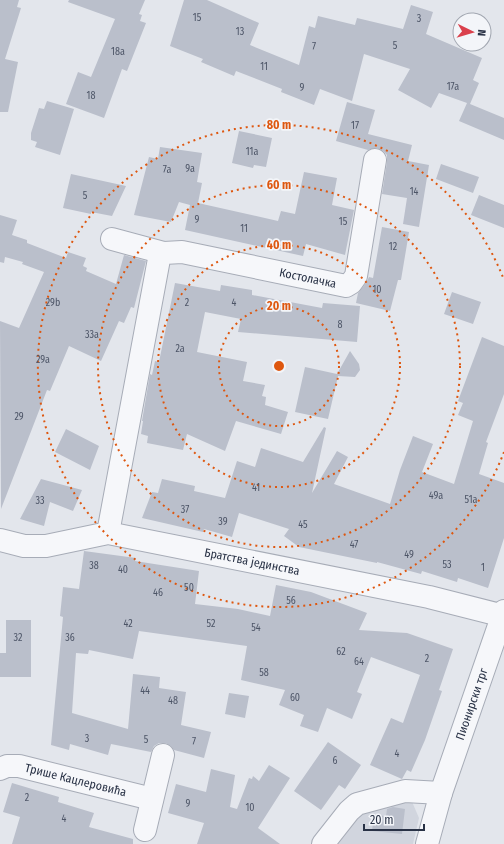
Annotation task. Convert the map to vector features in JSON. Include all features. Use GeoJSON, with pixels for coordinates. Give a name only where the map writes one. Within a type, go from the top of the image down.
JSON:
{"type":"FeatureCollection","features":[{"type":"Feature","properties":{"kind":"street","name":"Костолачка"},"geometry":{"type":"LineString","coordinates":[[112,239],[164,253],[182,252],[346,286],[351,283],[356,276],[375,160]]}},
{"type":"Feature","properties":{"kind":"street"},"geometry":{"type":"LineString","coordinates":[[108,533],[159,259],[164,253]]}},
{"type":"Feature","properties":{"kind":"street","name":"Братства јединства"},"geometry":{"type":"LineString","coordinates":[[0,540],[24,546],[46,546],[108,533],[430,597],[504,614]]}},
{"type":"Feature","properties":{"kind":"street","name":"Пионирски трг"},"geometry":{"type":"LineString","coordinates":[[427,844],[440,793],[504,614]]}},
{"type":"Feature","properties":{"kind":"street"},"geometry":{"type":"LineString","coordinates":[[145,830],[163,755]]}},
{"type":"Feature","properties":{"kind":"street","name":"Трише Кацлеровића"},"geometry":{"type":"LineString","coordinates":[[0,769],[7,766],[19,766],[152,799]]}},
{"type":"Feature","properties":{"kind":"street"},"geometry":{"type":"LineString","coordinates":[[323,844],[349,811],[357,804],[405,791],[440,793]]}},
{"type":"Feature","properties":{"kind":"shaded area"},"geometry":{"type":"Polygon","coordinates":[[[410,797],[419,818],[413,844],[336,844],[363,811],[410,797]]]}},
{"type":"Feature","properties":{"kind":"building"},"geometry":{"type":"Polygon","coordinates":[[[0,0],[19,0],[17,7],[21,8],[5,59],[18,62],[8,112],[0,112],[0,0]]]}},
{"type":"Feature","properties":{"kind":"building"},"geometry":{"type":"Polygon","coordinates":[[[69,0],[145,0],[139,14],[142,15],[140,21],[146,23],[127,71],[122,69],[104,118],[66,104],[78,72],[91,77],[115,19],[68,2],[69,0]]]}},
{"type":"Feature","properties":{"kind":"building"},"geometry":{"type":"Polygon","coordinates":[[[184,0],[207,0],[259,23],[250,45],[299,65],[309,26],[315,28],[318,16],[355,25],[357,18],[403,29],[411,5],[433,12],[426,34],[452,45],[452,52],[468,52],[482,58],[473,80],[479,83],[470,104],[504,118],[504,140],[459,121],[467,103],[439,93],[431,108],[398,90],[410,69],[364,54],[352,101],[320,89],[314,105],[281,92],[282,89],[236,71],[234,76],[201,62],[203,59],[170,46],[184,0]]]}},
{"type":"Feature","properties":{"kind":"building"},"geometry":{"type":"Polygon","coordinates":[[[47,101],[74,109],[60,155],[35,147],[37,142],[31,140],[31,133],[39,108],[44,109],[47,101]]]}},
{"type":"Feature","properties":{"kind":"building"},"geometry":{"type":"Polygon","coordinates":[[[347,102],[375,110],[368,134],[412,145],[408,161],[429,165],[419,227],[403,224],[407,198],[382,194],[387,155],[377,148],[368,150],[336,141],[347,102]]]}},
{"type":"Feature","properties":{"kind":"building"},"geometry":{"type":"Polygon","coordinates":[[[239,131],[272,138],[266,167],[254,165],[253,168],[232,163],[239,131]]]}},
{"type":"Feature","properties":{"kind":"building"},"geometry":{"type":"Polygon","coordinates":[[[160,147],[202,153],[197,182],[202,183],[198,203],[278,221],[281,211],[295,214],[304,172],[337,178],[332,205],[354,210],[345,255],[306,244],[303,256],[185,230],[190,205],[179,202],[171,222],[134,215],[149,157],[158,159],[160,147]]]}},
{"type":"Feature","properties":{"kind":"building"},"geometry":{"type":"Polygon","coordinates":[[[441,164],[479,177],[473,193],[436,179],[441,164]]]}},
{"type":"Feature","properties":{"kind":"building"},"geometry":{"type":"Polygon","coordinates":[[[71,174],[126,186],[112,216],[91,212],[91,214],[63,208],[71,174]]]}},
{"type":"Feature","properties":{"kind":"building"},"geometry":{"type":"Polygon","coordinates":[[[479,195],[504,205],[504,228],[471,215],[479,195]]]}},
{"type":"Feature","properties":{"kind":"building"},"geometry":{"type":"Polygon","coordinates":[[[0,215],[17,220],[12,235],[27,240],[27,243],[66,258],[68,252],[86,258],[83,266],[87,268],[86,271],[116,284],[124,255],[146,261],[134,308],[131,307],[124,323],[119,321],[101,361],[69,346],[50,391],[47,390],[1,509],[0,321],[19,328],[44,272],[22,264],[23,262],[5,257],[4,263],[0,262],[0,215]]]}},
{"type":"Feature","properties":{"kind":"building"},"geometry":{"type":"Polygon","coordinates":[[[382,227],[409,232],[401,280],[398,280],[390,311],[356,303],[358,293],[369,277],[373,278],[382,227]]]}},
{"type":"Feature","properties":{"kind":"building"},"geometry":{"type":"Polygon","coordinates":[[[175,283],[220,291],[221,285],[252,290],[252,295],[322,308],[323,303],[360,306],[357,342],[238,332],[241,319],[205,312],[197,352],[247,362],[243,381],[265,385],[262,396],[266,397],[265,405],[288,412],[281,434],[236,421],[225,451],[187,434],[183,450],[147,443],[148,436],[141,434],[150,374],[152,375],[155,361],[159,362],[175,283]]]}},
{"type":"Feature","properties":{"kind":"building"},"geometry":{"type":"Polygon","coordinates":[[[452,292],[481,302],[473,324],[444,314],[452,292]]]}},
{"type":"Feature","properties":{"kind":"building"},"geometry":{"type":"Polygon","coordinates":[[[482,337],[504,346],[504,394],[486,442],[488,443],[479,474],[504,483],[504,538],[488,588],[458,578],[457,582],[422,571],[421,574],[377,562],[299,547],[284,536],[289,529],[239,513],[232,537],[204,529],[203,532],[142,518],[152,492],[158,493],[162,479],[195,486],[194,491],[225,498],[237,461],[255,467],[261,448],[303,462],[324,427],[326,428],[312,493],[337,451],[348,457],[334,484],[390,504],[400,470],[413,436],[433,444],[422,472],[454,484],[473,421],[458,415],[463,403],[458,401],[482,337]]]}},
{"type":"Feature","properties":{"kind":"building"},"geometry":{"type":"Polygon","coordinates":[[[350,351],[359,364],[360,370],[355,377],[338,376],[328,419],[295,412],[305,367],[337,374],[350,351]]]}},
{"type":"Feature","properties":{"kind":"building"},"geometry":{"type":"Polygon","coordinates":[[[66,429],[99,446],[90,470],[55,452],[66,429]]]}},
{"type":"Feature","properties":{"kind":"building"},"geometry":{"type":"Polygon","coordinates":[[[41,479],[82,490],[73,511],[50,502],[44,526],[20,519],[41,479]]]}},
{"type":"Feature","properties":{"kind":"building"},"geometry":{"type":"Polygon","coordinates":[[[84,551],[136,558],[135,561],[199,571],[195,604],[238,609],[270,616],[276,585],[311,592],[367,613],[359,630],[407,633],[453,649],[439,690],[442,691],[425,740],[411,772],[407,770],[402,779],[370,765],[391,718],[403,723],[420,675],[371,657],[357,692],[362,694],[352,719],[327,708],[318,732],[300,726],[304,715],[279,705],[285,690],[241,680],[247,646],[139,631],[133,659],[89,650],[88,654],[76,653],[72,713],[128,729],[133,674],[160,677],[159,688],[186,692],[181,725],[211,732],[204,758],[174,750],[166,743],[159,743],[154,746],[151,752],[111,744],[108,755],[70,744],[69,750],[51,745],[63,617],[60,616],[63,587],[79,589],[84,551]]]}},
{"type":"Feature","properties":{"kind":"building"},"geometry":{"type":"Polygon","coordinates":[[[6,620],[31,620],[31,677],[0,677],[0,653],[6,653],[6,620]]]}},
{"type":"Feature","properties":{"kind":"building"},"geometry":{"type":"Polygon","coordinates":[[[229,693],[249,696],[245,718],[225,714],[229,693]]]}},
{"type":"Feature","properties":{"kind":"building"},"geometry":{"type":"Polygon","coordinates":[[[328,742],[361,765],[345,789],[339,785],[321,810],[294,791],[328,742]]]}},
{"type":"Feature","properties":{"kind":"building"},"geometry":{"type":"Polygon","coordinates":[[[269,765],[290,778],[258,828],[280,844],[197,844],[204,823],[168,813],[176,784],[206,792],[211,769],[235,775],[230,807],[237,809],[249,778],[252,779],[253,776],[259,781],[269,765]]]}},
{"type":"Feature","properties":{"kind":"building"},"geometry":{"type":"Polygon","coordinates":[[[12,783],[59,797],[58,802],[94,813],[89,827],[133,839],[133,844],[12,844],[20,817],[3,812],[12,783]]]}},
{"type":"Feature","properties":{"kind":"building"},"geometry":{"type":"Polygon","coordinates":[[[393,807],[405,809],[402,834],[372,831],[374,815],[386,816],[387,809],[393,807]]]}}]}
